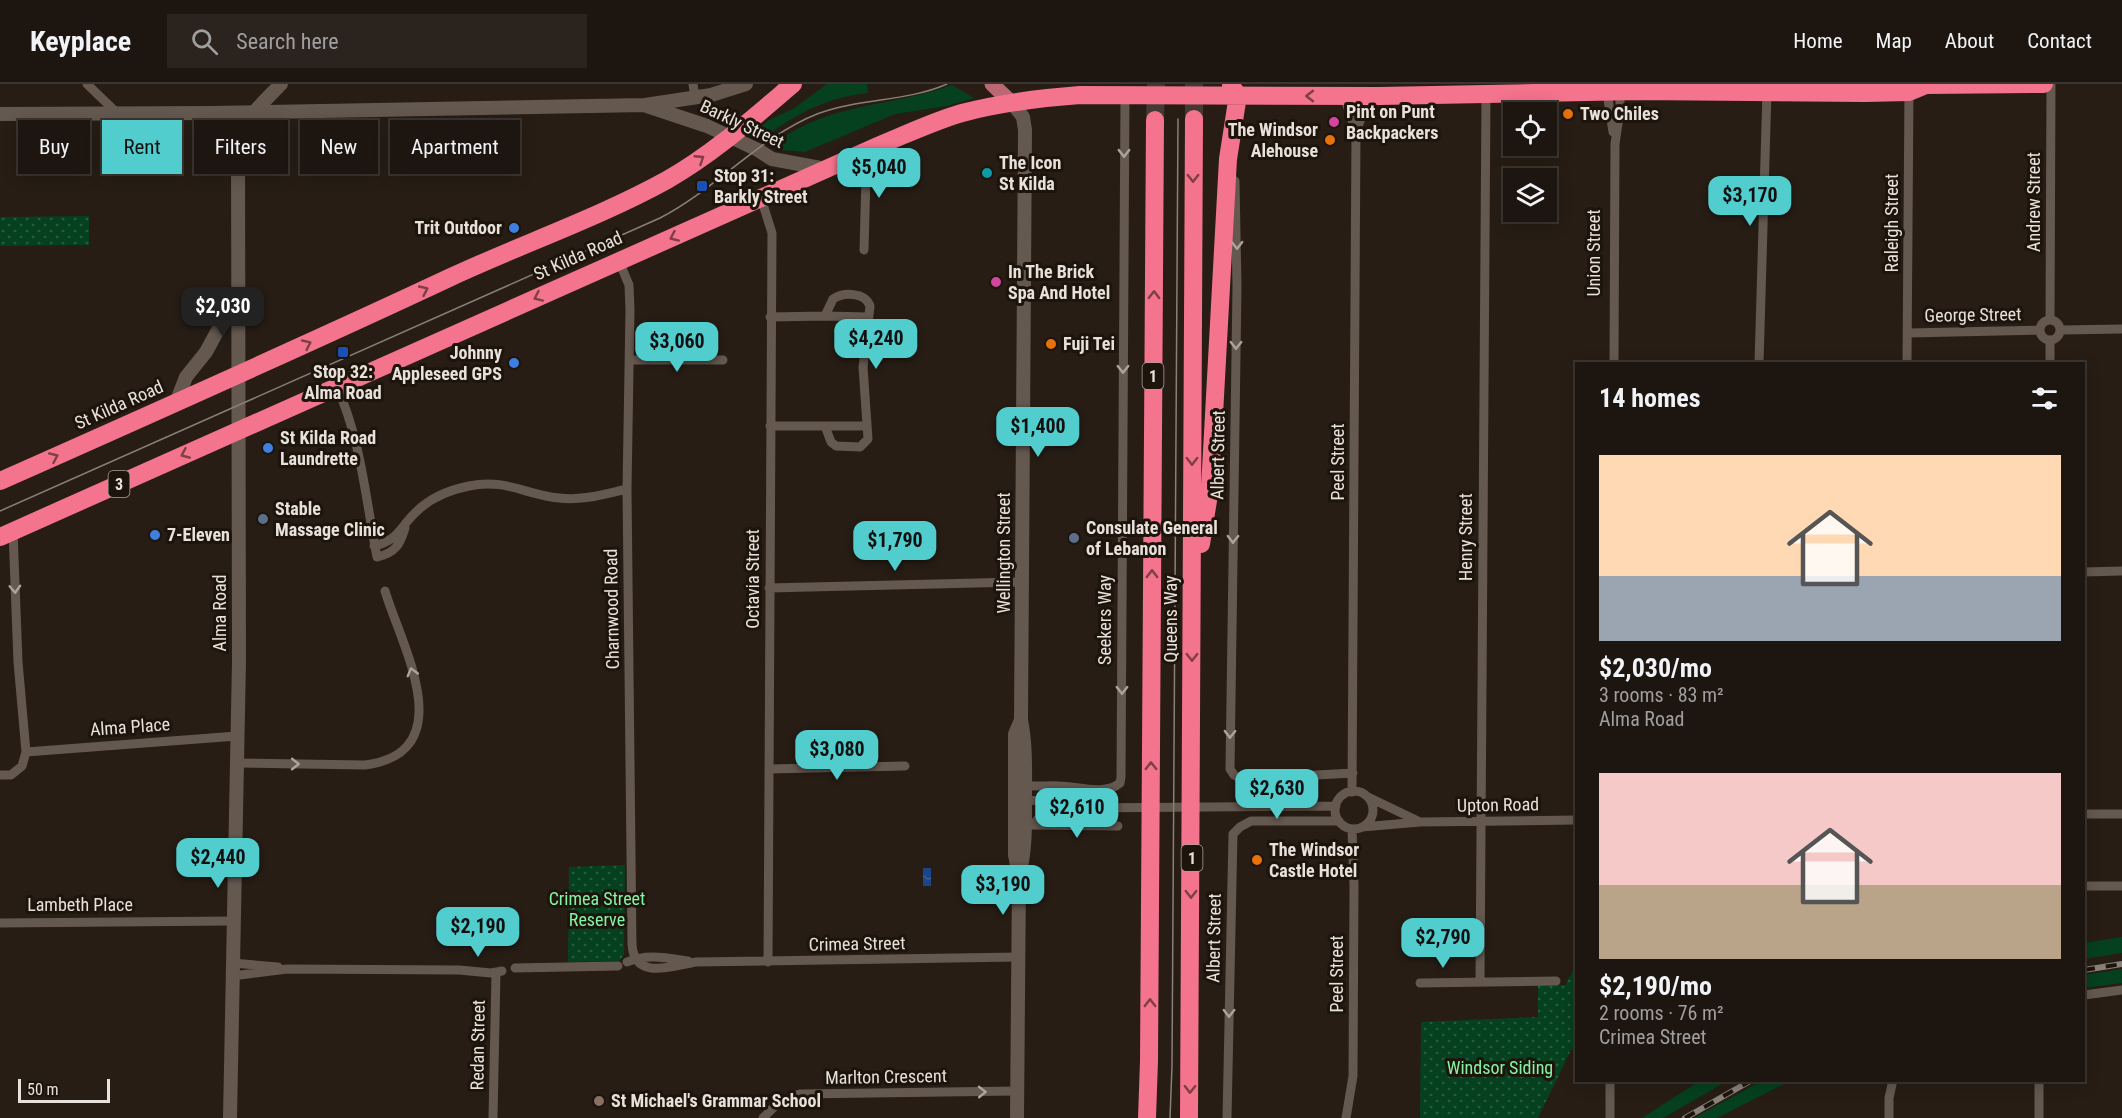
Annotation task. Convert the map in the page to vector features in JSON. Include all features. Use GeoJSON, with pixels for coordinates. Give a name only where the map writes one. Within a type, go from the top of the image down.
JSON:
{"type":"FeatureCollection","features":[{"type":"Feature","properties":{"kind":"highway","name":"St Kilda Road"},"geometry":{"type":"LineString","coordinates":[[0,481],[667,180],[731,136],[793,84]]}},
{"type":"Feature","properties":{"kind":"highway","name":"St Kilda Road"},"geometry":{"type":"LineString","coordinates":[[6,534],[826,169],[960,114],[1012,103],[1080,95],[1174,95],[1197,90],[1237,88],[1368,96],[1615,89],[1767,91],[2044,84]]}},
{"type":"Feature","properties":{"kind":"highway"},"geometry":{"type":"LineString","coordinates":[[1192,599],[1210,488],[1228,159],[1237,88]]}},
{"type":"Feature","properties":{"kind":"highway","name":"Queens Way"},"geometry":{"type":"LineString","coordinates":[[1189,1118],[1194,119]]}},
{"type":"Feature","properties":{"kind":"highway","name":"Queens Way"},"geometry":{"type":"LineString","coordinates":[[1147,1118],[1150,1014],[1155,120]]}},
{"type":"Feature","properties":{"kind":"main road"},"geometry":{"type":"LineString","coordinates":[[992,84],[1012,103]]}},
{"type":"Feature","properties":{"kind":"street","name":"Alma Road"},"geometry":{"type":"LineString","coordinates":[[230,1118],[237,736],[238,149],[241,132],[253,112],[281,84]]}},
{"type":"Feature","properties":{"kind":"street","name":"Barkly Street"},"geometry":{"type":"LineString","coordinates":[[0,114],[645,105],[694,90],[719,93],[746,84]]}},
{"type":"Feature","properties":{"kind":"street","name":"Andrew Street"},"geometry":{"type":"LineString","coordinates":[[2050,320],[2051,84]]}},
{"type":"Feature","properties":{"kind":"street"},"geometry":{"type":"LineString","coordinates":[[88,85],[117,113]]}},
{"type":"Feature","properties":{"kind":"street","name":"Raleigh Street"},"geometry":{"type":"LineString","coordinates":[[1907,362],[1917,86]]}},
{"type":"Feature","properties":{"kind":"street","name":"Union Street"},"geometry":{"type":"LineString","coordinates":[[1614,362],[1615,89]]}},
{"type":"Feature","properties":{"kind":"street"},"geometry":{"type":"LineString","coordinates":[[1759,362],[1767,91]]}},
{"type":"Feature","properties":{"kind":"street","name":"Henry Street"},"geometry":{"type":"LineString","coordinates":[[1480,981],[1486,94]]}},
{"type":"Feature","properties":{"kind":"street","name":"Seekers Way"},"geometry":{"type":"LineString","coordinates":[[1020,781],[1108,788],[1120,783],[1121,777],[1131,95]]}},
{"type":"Feature","properties":{"kind":"street","name":"Peel Street"},"geometry":{"type":"LineString","coordinates":[[1344,96],[1356,132]]}},
{"type":"Feature","properties":{"kind":"street","name":"Peel Street"},"geometry":{"type":"LineString","coordinates":[[1353,792],[1356,132],[1368,96]]}},
{"type":"Feature","properties":{"kind":"street","name":"Wellington Street"},"geometry":{"type":"LineString","coordinates":[[1012,103],[1021,114],[1025,130],[1021,720],[1015,734],[1020,781],[1029,825],[1019,876]]}},
{"type":"Feature","properties":{"kind":"street","name":"Barkly Street"},"geometry":{"type":"LineString","coordinates":[[645,105],[687,118],[731,136],[772,159],[826,169]]}},
{"type":"Feature","properties":{"kind":"street","name":"Albert Street"},"geometry":{"type":"LineString","coordinates":[[1233,124],[1237,286],[1230,769],[1234,775],[1242,778],[1353,773]]}},
{"type":"Feature","properties":{"kind":"street"},"geometry":{"type":"LineString","coordinates":[[857,156],[866,176],[864,250]]}},
{"type":"Feature","properties":{"kind":"street","name":"Octavia Street"},"geometry":{"type":"LineString","coordinates":[[761,198],[772,233],[768,962]]}},
{"type":"Feature","properties":{"kind":"street","name":"Charnwood Road"},"geometry":{"type":"LineString","coordinates":[[619,261],[629,285],[627,489],[631,960]]}},
{"type":"Feature","properties":{"kind":"street"},"geometry":{"type":"LineString","coordinates":[[825,316],[835,297],[857,295],[868,300],[870,306],[863,367],[866,442],[863,446],[856,447],[832,444],[825,426]]}},
{"type":"Feature","properties":{"kind":"street"},"geometry":{"type":"LineString","coordinates":[[176,403],[186,377],[206,352],[225,317],[239,301]]}},
{"type":"Feature","properties":{"kind":"street"},"geometry":{"type":"LineString","coordinates":[[770,317],[869,317]]}},
{"type":"Feature","properties":{"kind":"street"},"geometry":{"type":"LineString","coordinates":[[2050,320],[2059,324],[2061,330],[2056,339],[2050,341],[2041,336],[2040,330],[2042,324],[2050,320]]}},
{"type":"Feature","properties":{"kind":"street"},"geometry":{"type":"LineString","coordinates":[[2061,330],[2122,329]]}},
{"type":"Feature","properties":{"kind":"street","name":"George Street"},"geometry":{"type":"LineString","coordinates":[[1908,333],[2040,330]]}},
{"type":"Feature","properties":{"kind":"street"},"geometry":{"type":"LineString","coordinates":[[2050,341],[2050,362]]}},
{"type":"Feature","properties":{"kind":"street"},"geometry":{"type":"LineString","coordinates":[[630,360],[723,360]]}},
{"type":"Feature","properties":{"kind":"street"},"geometry":{"type":"LineString","coordinates":[[337,387],[351,423],[376,558],[393,553],[409,520]]}},
{"type":"Feature","properties":{"kind":"street"},"geometry":{"type":"LineString","coordinates":[[770,426],[867,426]]}},
{"type":"Feature","properties":{"kind":"street"},"geometry":{"type":"LineString","coordinates":[[374,546],[391,541],[427,503],[440,495],[472,485],[515,486],[567,499],[627,489]]}},
{"type":"Feature","properties":{"kind":"street"},"geometry":{"type":"LineString","coordinates":[[0,775],[11,775],[22,766],[26,752],[6,534]]}},
{"type":"Feature","properties":{"kind":"street"},"geometry":{"type":"LineString","coordinates":[[2085,572],[2122,571]]}},
{"type":"Feature","properties":{"kind":"street"},"geometry":{"type":"LineString","coordinates":[[769,588],[1022,582]]}},
{"type":"Feature","properties":{"kind":"street"},"geometry":{"type":"LineString","coordinates":[[236,763],[365,765],[385,760],[406,747],[417,728],[420,702],[406,649],[385,591]]}},
{"type":"Feature","properties":{"kind":"street","name":"Alma Place"},"geometry":{"type":"LineString","coordinates":[[26,752],[237,736]]}},
{"type":"Feature","properties":{"kind":"street"},"geometry":{"type":"LineString","coordinates":[[769,769],[905,766]]}},
{"type":"Feature","properties":{"kind":"street","name":"Wellington Street"},"geometry":{"type":"LineString","coordinates":[[1017,1118],[1019,876],[1015,855],[1020,781]]}},
{"type":"Feature","properties":{"kind":"street"},"geometry":{"type":"LineString","coordinates":[[1353,792],[1367,796],[1372,804],[1373,813],[1362,827],[1352,829],[1345,827],[1336,817],[1336,806],[1342,796],[1353,792]]}},
{"type":"Feature","properties":{"kind":"street","name":"Upton Road"},"geometry":{"type":"LineString","coordinates":[[1367,796],[1420,822]]}},
{"type":"Feature","properties":{"kind":"street"},"geometry":{"type":"LineString","coordinates":[[1025,800],[1059,802],[1078,808]]}},
{"type":"Feature","properties":{"kind":"street"},"geometry":{"type":"LineString","coordinates":[[1029,825],[1045,813],[1078,808],[1336,806]]}},
{"type":"Feature","properties":{"kind":"street"},"geometry":{"type":"LineString","coordinates":[[2085,814],[2122,814]]}},
{"type":"Feature","properties":{"kind":"street","name":"Upton Road"},"geometry":{"type":"LineString","coordinates":[[1362,827],[1420,822],[1575,820]]}},
{"type":"Feature","properties":{"kind":"street","name":"Albert Street"},"geometry":{"type":"LineString","coordinates":[[1227,1118],[1233,834],[1240,826],[1251,821],[1339,821]]}},
{"type":"Feature","properties":{"kind":"street"},"geometry":{"type":"LineString","coordinates":[[1029,825],[1118,826]]}},
{"type":"Feature","properties":{"kind":"street","name":"Peel Street"},"geometry":{"type":"LineString","coordinates":[[1346,1118],[1353,1076],[1352,829]]}},
{"type":"Feature","properties":{"kind":"street"},"geometry":{"type":"LineString","coordinates":[[2085,886],[2122,886]]}},
{"type":"Feature","properties":{"kind":"street","name":"Lambeth Place"},"geometry":{"type":"LineString","coordinates":[[0,923],[233,921]]}},
{"type":"Feature","properties":{"kind":"street","name":"Crimea Street"},"geometry":{"type":"LineString","coordinates":[[631,960],[647,968],[696,962],[1018,957]]}},
{"type":"Feature","properties":{"kind":"street"},"geometry":{"type":"LineString","coordinates":[[515,968],[618,966]]}},
{"type":"Feature","properties":{"kind":"street","name":"Redan Street"},"geometry":{"type":"LineString","coordinates":[[232,969],[459,970],[494,968],[499,972],[493,1118]]}},
{"type":"Feature","properties":{"kind":"street"},"geometry":{"type":"LineString","coordinates":[[1420,982],[1556,981]]}},
{"type":"Feature","properties":{"kind":"street"},"geometry":{"type":"LineString","coordinates":[[2085,995],[2122,990]]}},
{"type":"Feature","properties":{"kind":"street"},"geometry":{"type":"LineString","coordinates":[[1610,1082],[1610,1118]]}},
{"type":"Feature","properties":{"kind":"street"},"geometry":{"type":"LineString","coordinates":[[1886,1082],[1889,1118]]}},
{"type":"Feature","properties":{"kind":"street"},"geometry":{"type":"LineString","coordinates":[[1889,1098],[1893,1082]]}},
{"type":"Feature","properties":{"kind":"street"},"geometry":{"type":"LineString","coordinates":[[2039,1082],[2039,1118]]}},
{"type":"Feature","properties":{"kind":"street","name":"Marlton Crescent"},"geometry":{"type":"LineString","coordinates":[[764,1118],[778,1103],[800,1095],[1017,1091]]}},
{"type":"Feature","properties":{"kind":"green space"},"geometry":{"type":"Polygon","coordinates":[[[827,84],[867,84],[868,93],[838,99],[810,109],[760,141],[750,137],[769,120],[793,109],[827,84]]]}},
{"type":"Feature","properties":{"kind":"green space"},"geometry":{"type":"Polygon","coordinates":[[[952,85],[974,98],[947,106],[895,114],[805,152],[780,150],[775,143],[818,119],[952,85]]]}},
{"type":"Feature","properties":{"kind":"green space"},"geometry":{"type":"Polygon","coordinates":[[[89,216],[89,245],[0,246],[0,217],[89,216]]]}},
{"type":"Feature","properties":{"kind":"green space","name":"Crimea Street Reserve"},"geometry":{"type":"Polygon","coordinates":[[[625,865],[624,955],[619,961],[568,962],[569,867],[625,865]]]}},
{"type":"Feature","properties":{"kind":"green space"},"geometry":{"type":"Polygon","coordinates":[[[2122,937],[2122,953],[2085,959],[2085,943],[2122,937]]]}},
{"type":"Feature","properties":{"kind":"green space","name":"Windsor Siding"},"geometry":{"type":"Polygon","coordinates":[[[1575,967],[1575,1050],[1571,1050],[1538,1118],[1420,1118],[1421,1022],[1538,1017],[1538,985],[1565,985],[1575,967]]]}},
{"type":"Feature","properties":{"kind":"green space"},"geometry":{"type":"Polygon","coordinates":[[[2122,969],[2122,983],[2085,988],[2085,975],[2122,969]]]}},
{"type":"Feature","properties":{"kind":"green space"},"geometry":{"type":"Polygon","coordinates":[[[1698,1082],[1726,1082],[1663,1118],[1642,1118],[1698,1082]]]}},
{"type":"Feature","properties":{"kind":"green space"},"geometry":{"type":"Polygon","coordinates":[[[1759,1082],[1788,1082],[1717,1118],[1694,1118],[1759,1082]]]}},
{"type":"Feature","properties":{"kind":"water"},"geometry":{"type":"Polygon","coordinates":[[[923,868],[931,868],[931,886],[923,886],[923,868]]]}},
{"type":"Feature","properties":{"kind":"tunnel"},"geometry":{"type":"LineString","coordinates":[[1155,120],[1156,84]]}},
{"type":"Feature","properties":{"kind":"tunnel"},"geometry":{"type":"LineString","coordinates":[[1194,84],[1194,119]]}},
{"type":"Feature","properties":{"kind":"tram line"},"geometry":{"type":"LineString","coordinates":[[0,511],[660,218],[700,193],[777,135],[817,114],[849,105],[915,94],[947,84]]}},
{"type":"Feature","properties":{"kind":"tram line"},"geometry":{"type":"LineString","coordinates":[[1170,1118],[1178,119]]}},
{"type":"Feature","properties":{"kind":"railway"},"geometry":{"type":"LineString","coordinates":[[2085,970],[2122,964]]}},
{"type":"Feature","properties":{"kind":"railway"},"geometry":{"type":"LineString","coordinates":[[1685,1118],[1748,1082]]}},
{"type":"Feature","properties":{"kind":"place","name":"Two Chiles"},"geometry":{"type":"Point","coordinates":[1568,114]}},
{"type":"Feature","properties":{"kind":"place","name":"Pint on Punt Backpackers"},"geometry":{"type":"Point","coordinates":[1334,122]}},
{"type":"Feature","properties":{"kind":"place","name":"The Windsor Alehouse"},"geometry":{"type":"Point","coordinates":[1330,140]}},
{"type":"Feature","properties":{"kind":"place","name":"The Icon St Kilda"},"geometry":{"type":"Point","coordinates":[987,173]}},
{"type":"Feature","properties":{"kind":"place","name":"Stop 31: Barkly Street"},"geometry":{"type":"Point","coordinates":[702,186]}},
{"type":"Feature","properties":{"kind":"place","name":"Trit Outdoor"},"geometry":{"type":"Point","coordinates":[514,228]}},
{"type":"Feature","properties":{"kind":"place","name":"In The Brick Spa And Hotel"},"geometry":{"type":"Point","coordinates":[996,282]}},
{"type":"Feature","properties":{"kind":"place","name":"Fuji Tei"},"geometry":{"type":"Point","coordinates":[1051,344]}},
{"type":"Feature","properties":{"kind":"place","name":"Stop 32: Alma Road"},"geometry":{"type":"Point","coordinates":[343,352]}},
{"type":"Feature","properties":{"kind":"place","name":"Johnny Appleseed GPS"},"geometry":{"type":"Point","coordinates":[514,363]}},
{"type":"Feature","properties":{"kind":"place","name":"St Kilda Road Laundrette"},"geometry":{"type":"Point","coordinates":[268,448]}},
{"type":"Feature","properties":{"kind":"place","name":"Stable Massage Clinic"},"geometry":{"type":"Point","coordinates":[263,519]}},
{"type":"Feature","properties":{"kind":"place","name":"7-Eleven"},"geometry":{"type":"Point","coordinates":[155,535]}},
{"type":"Feature","properties":{"kind":"place","name":"Consulate General of Lebanon"},"geometry":{"type":"Point","coordinates":[1074,538]}},
{"type":"Feature","properties":{"kind":"place","name":"The Windsor Castle Hotel"},"geometry":{"type":"Point","coordinates":[1257,860]}},
{"type":"Feature","properties":{"kind":"place","name":"St Michael's Grammar School"},"geometry":{"type":"Point","coordinates":[599,1101]}}]}
